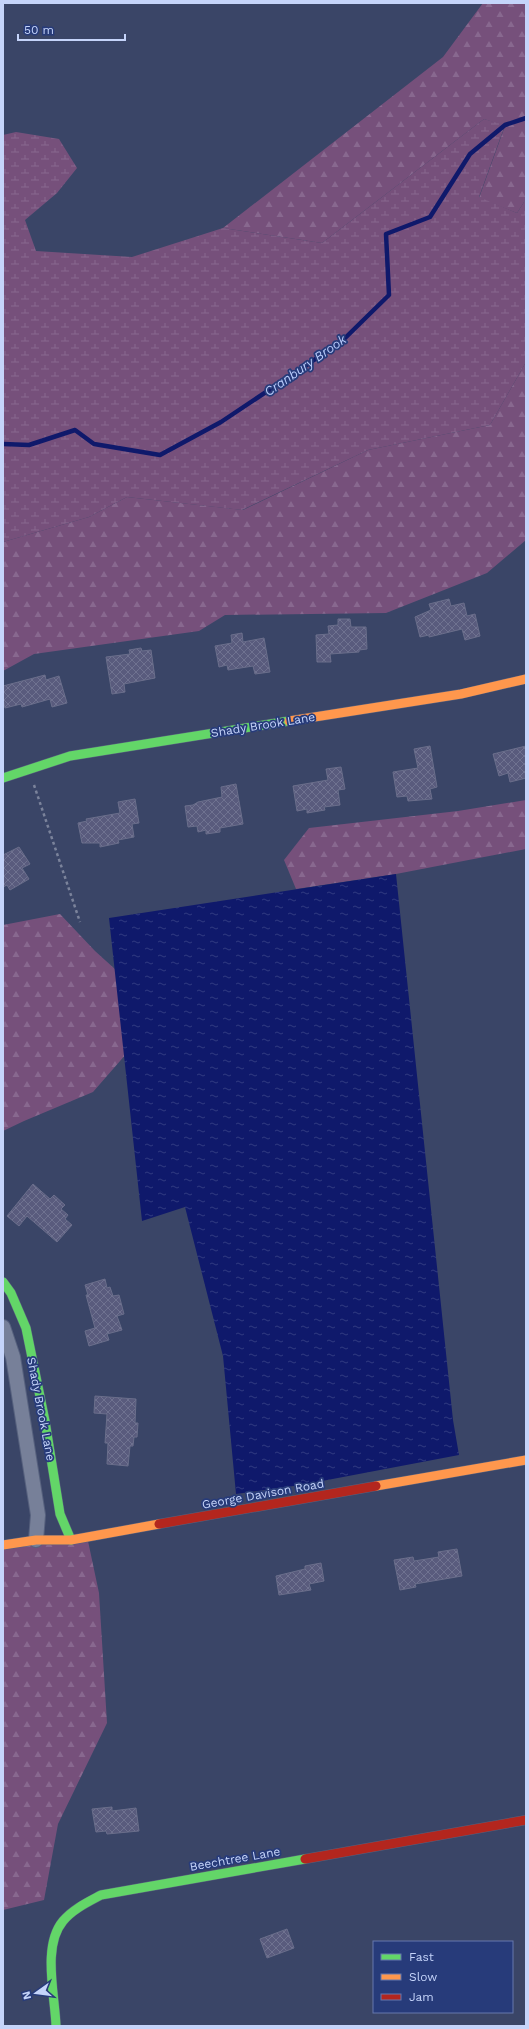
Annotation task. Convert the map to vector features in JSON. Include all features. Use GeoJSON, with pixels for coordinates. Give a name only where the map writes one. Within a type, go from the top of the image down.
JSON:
{"type":"FeatureCollection","features":[{"type":"Feature","properties":{"kind":"street","name":"Shady Brook Lane"},"geometry":{"type":"LineString","coordinates":[[3,778],[70,756],[461,694],[526,679]]}},
{"type":"Feature","properties":{"kind":"street","name":"Shady Brook Lane"},"geometry":{"type":"LineString","coordinates":[[3,1282],[11,1293],[26,1328],[60,1514],[70,1540]]}},
{"type":"Feature","properties":{"kind":"street","name":"Shady Brook Lane"},"geometry":{"type":"LineString","coordinates":[[3,1327],[13,1357],[38,1515],[36,1540]]}},
{"type":"Feature","properties":{"kind":"street"},"geometry":{"type":"LineString","coordinates":[[18,1388],[37,1384]]}},
{"type":"Feature","properties":{"kind":"street","name":"George Davison Road"},"geometry":{"type":"LineString","coordinates":[[3,1545],[36,1540],[70,1540],[526,1460]]}},
{"type":"Feature","properties":{"kind":"street","name":"Beechtree Lane"},"geometry":{"type":"LineString","coordinates":[[56,2026],[57,2004],[51,1976],[51,1947],[58,1926],[80,1904],[101,1895],[526,1820]]}},
{"type":"Feature","properties":{"kind":"path"},"geometry":{"type":"LineString","coordinates":[[32,779],[80,922]]}},
{"type":"Feature","properties":{"kind":"green space"},"geometry":{"type":"Polygon","coordinates":[[[483,3],[526,3],[526,199],[517,213],[479,198],[505,126],[484,119],[322,243],[223,228],[443,57],[483,3]]]}},
{"type":"Feature","properties":{"kind":"green space"},"geometry":{"type":"Polygon","coordinates":[[[484,119],[505,125],[479,197],[517,213],[526,199],[526,362],[490,425],[368,450],[242,510],[127,497],[89,517],[3,542],[3,135],[16,132],[59,139],[77,168],[57,193],[25,220],[36,251],[132,257],[223,228],[322,243],[484,119]]]}},
{"type":"Feature","properties":{"kind":"green space"},"geometry":{"type":"Polygon","coordinates":[[[526,362],[526,540],[487,573],[386,613],[225,615],[199,631],[34,654],[3,671],[3,542],[89,517],[127,497],[243,510],[368,450],[490,425],[526,362]]]}},
{"type":"Feature","properties":{"kind":"green space"},"geometry":{"type":"Polygon","coordinates":[[[526,800],[526,849],[396,874],[296,889],[284,860],[309,828],[458,811],[526,800]]]}},
{"type":"Feature","properties":{"kind":"green space"},"geometry":{"type":"Polygon","coordinates":[[[60,914],[95,951],[116,970],[127,1053],[93,1092],[3,1131],[3,925],[60,914]]]}},
{"type":"Feature","properties":{"kind":"green space"},"geometry":{"type":"Polygon","coordinates":[[[88,1541],[99,1593],[107,1723],[58,1824],[44,1900],[3,1910],[3,1542],[88,1541]]]}},
{"type":"Feature","properties":{"kind":"water"},"geometry":{"type":"Polygon","coordinates":[[[396,874],[453,1420],[459,1455],[301,1485],[236,1494],[223,1356],[185,1207],[142,1221],[109,918],[396,874]]]}},
{"type":"Feature","properties":{"kind":"building"},"geometry":{"type":"Polygon","coordinates":[[[449,599],[451,606],[464,603],[467,616],[475,614],[480,636],[465,640],[462,629],[429,637],[429,635],[420,637],[415,617],[431,610],[429,604],[449,599]]]}},
{"type":"Feature","properties":{"kind":"building"},"geometry":{"type":"Polygon","coordinates":[[[338,619],[350,619],[351,627],[366,627],[367,649],[359,650],[359,652],[330,654],[331,662],[317,662],[316,635],[329,634],[328,626],[338,625],[338,619]]]}},
{"type":"Feature","properties":{"kind":"building"},"geometry":{"type":"Polygon","coordinates":[[[242,633],[243,642],[264,638],[270,672],[255,674],[253,666],[228,670],[227,665],[219,667],[215,646],[232,643],[231,635],[242,633]]]}},
{"type":"Feature","properties":{"kind":"building"},"geometry":{"type":"Polygon","coordinates":[[[141,648],[142,651],[151,650],[155,678],[124,684],[125,692],[112,694],[106,657],[130,654],[129,650],[141,648]]]}},
{"type":"Feature","properties":{"kind":"building"},"geometry":{"type":"Polygon","coordinates":[[[45,675],[46,680],[59,676],[67,703],[52,707],[50,699],[22,707],[21,704],[5,708],[3,686],[45,675]]]}},
{"type":"Feature","properties":{"kind":"building"},"geometry":{"type":"Polygon","coordinates":[[[430,746],[437,787],[430,789],[432,799],[408,801],[407,796],[397,797],[393,772],[418,768],[414,749],[430,746]]]}},
{"type":"Feature","properties":{"kind":"building"},"geometry":{"type":"Polygon","coordinates":[[[526,746],[526,778],[510,782],[508,773],[499,776],[493,754],[526,746]]]}},
{"type":"Feature","properties":{"kind":"building"},"geometry":{"type":"Polygon","coordinates":[[[341,767],[345,789],[338,790],[340,805],[324,807],[325,810],[307,813],[307,809],[297,811],[293,786],[328,780],[326,769],[341,767]]]}},
{"type":"Feature","properties":{"kind":"building"},"geometry":{"type":"Polygon","coordinates":[[[236,784],[243,824],[220,828],[220,832],[206,834],[206,830],[198,832],[197,826],[188,827],[185,806],[222,797],[221,787],[236,784]]]}},
{"type":"Feature","properties":{"kind":"building"},"geometry":{"type":"Polygon","coordinates":[[[135,799],[139,823],[132,824],[134,837],[118,840],[119,843],[100,847],[100,843],[82,843],[78,823],[87,821],[86,819],[120,813],[118,802],[135,799]]]}},
{"type":"Feature","properties":{"kind":"building"},"geometry":{"type":"Polygon","coordinates":[[[19,847],[30,864],[22,868],[29,879],[10,890],[7,885],[3,887],[3,855],[19,847]]]}},
{"type":"Feature","properties":{"kind":"building"},"geometry":{"type":"Polygon","coordinates":[[[33,1184],[50,1199],[54,1195],[65,1205],[61,1209],[68,1215],[65,1219],[72,1225],[57,1242],[27,1216],[19,1226],[7,1216],[33,1184]]]}},
{"type":"Feature","properties":{"kind":"building"},"geometry":{"type":"Polygon","coordinates":[[[105,1279],[107,1288],[110,1287],[113,1296],[119,1295],[124,1314],[117,1316],[122,1330],[107,1334],[109,1340],[89,1346],[85,1331],[95,1328],[86,1295],[88,1295],[85,1285],[105,1279]]]}},
{"type":"Feature","properties":{"kind":"building"},"geometry":{"type":"Polygon","coordinates":[[[95,1396],[136,1399],[135,1423],[138,1423],[137,1437],[134,1437],[133,1446],[130,1446],[128,1466],[107,1464],[108,1443],[105,1443],[107,1414],[94,1413],[95,1396]]]}},
{"type":"Feature","properties":{"kind":"building"},"geometry":{"type":"Polygon","coordinates":[[[457,1549],[462,1576],[415,1584],[416,1587],[400,1590],[394,1560],[413,1557],[414,1561],[439,1557],[438,1552],[457,1549]]]}},
{"type":"Feature","properties":{"kind":"building"},"geometry":{"type":"Polygon","coordinates":[[[321,1563],[324,1581],[309,1584],[311,1590],[279,1595],[276,1576],[305,1569],[305,1566],[321,1563]]]}},
{"type":"Feature","properties":{"kind":"building"},"geometry":{"type":"Polygon","coordinates":[[[112,1807],[112,1811],[136,1808],[139,1831],[107,1834],[106,1831],[96,1832],[92,1809],[112,1807]]]}},
{"type":"Feature","properties":{"kind":"building"},"geometry":{"type":"Polygon","coordinates":[[[287,1929],[294,1948],[267,1958],[260,1939],[287,1929]]]}},
{"type":"Feature","properties":{"kind":"waterway","name":"Cranbury Brook"},"geometry":{"type":"LineString","coordinates":[[3,444],[29,445],[75,430],[94,444],[160,455],[221,422],[341,342],[389,295],[386,234],[430,217],[470,154],[505,125],[526,118]]}},
{"type":"Feature","properties":{"kind":"traffic: fast"},"geometry":{"type":"LineString","coordinates":[[3,778],[70,756],[289,721]]}},
{"type":"Feature","properties":{"kind":"traffic: fast"},"geometry":{"type":"LineString","coordinates":[[3,1282],[11,1293],[26,1328],[45,1421],[60,1514],[71,1540]]}},
{"type":"Feature","properties":{"kind":"traffic: fast"},"geometry":{"type":"LineString","coordinates":[[56,2026],[51,1971],[53,1944],[57,1931],[63,1921],[76,1909],[101,1895],[305,1859]]}},
{"type":"Feature","properties":{"kind":"traffic: slow"},"geometry":{"type":"LineString","coordinates":[[289,721],[461,694],[526,679]]}},
{"type":"Feature","properties":{"kind":"traffic: slow"},"geometry":{"type":"LineString","coordinates":[[376,1486],[526,1460]]}},
{"type":"Feature","properties":{"kind":"traffic: slow"},"geometry":{"type":"LineString","coordinates":[[3,1545],[36,1540],[71,1540],[159,1524]]}},
{"type":"Feature","properties":{"kind":"traffic: jam"},"geometry":{"type":"LineString","coordinates":[[159,1524],[376,1486]]}},
{"type":"Feature","properties":{"kind":"traffic: jam"},"geometry":{"type":"LineString","coordinates":[[305,1859],[526,1820]]}}]}
